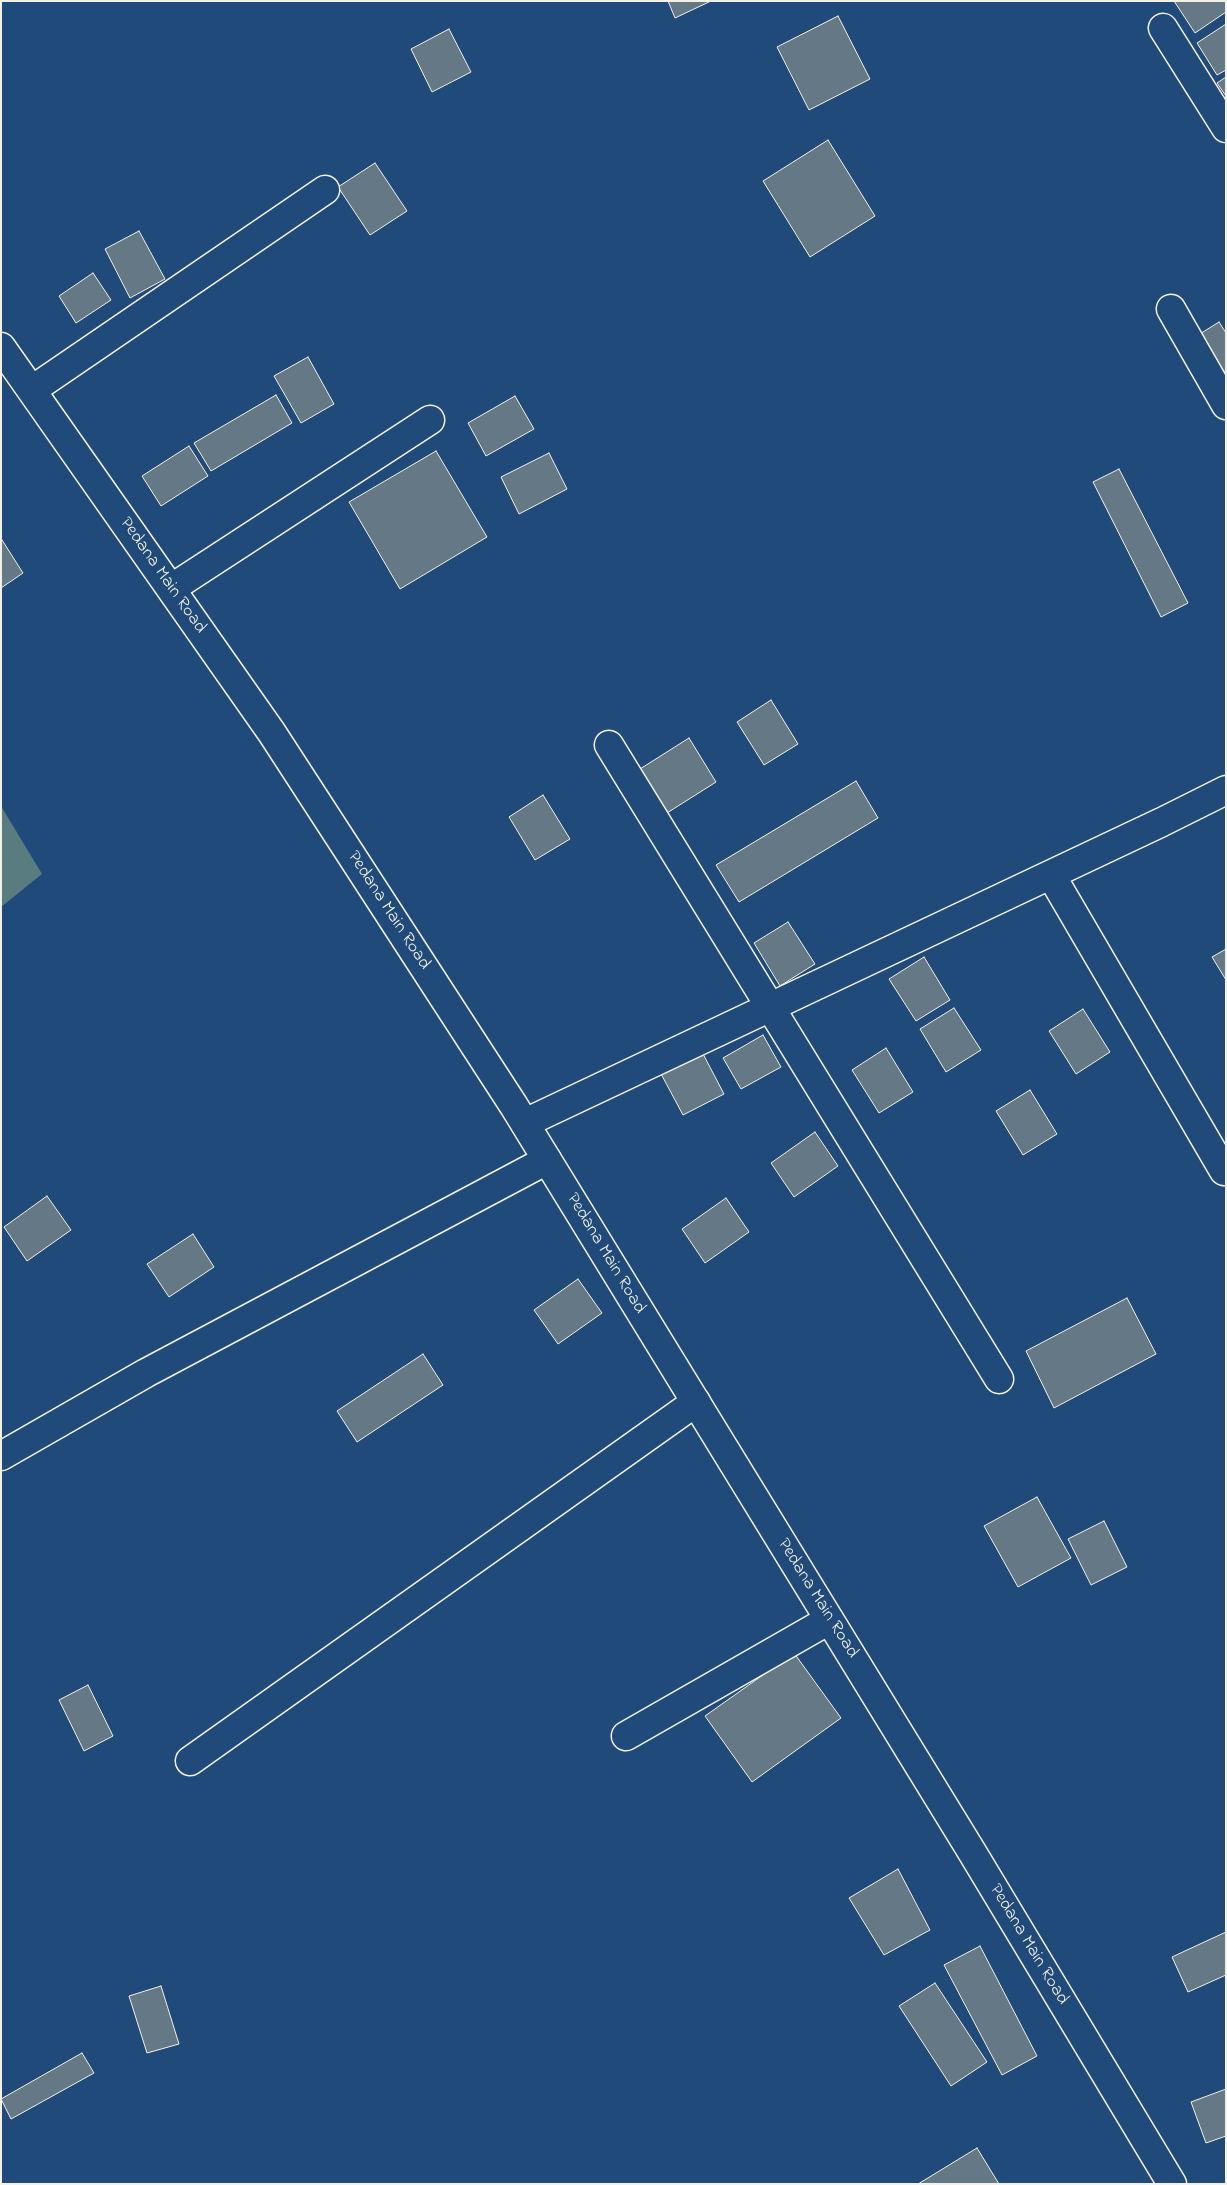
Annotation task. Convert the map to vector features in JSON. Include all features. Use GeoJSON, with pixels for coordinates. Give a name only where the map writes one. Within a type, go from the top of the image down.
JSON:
{"type":"FeatureCollection","features":[{"type":"Feature","properties":{"kind":"street"},"geometry":{"type":"LineString","coordinates":[[1163,28],[1226,128]]}},
{"type":"Feature","properties":{"kind":"street"},"geometry":{"type":"LineString","coordinates":[[32,390],[325,190]]}},
{"type":"Feature","properties":{"kind":"street"},"geometry":{"type":"LineString","coordinates":[[1170,309],[1226,405]]}},
{"type":"Feature","properties":{"kind":"street","name":"Pedana Main Road"},"geometry":{"type":"LineString","coordinates":[[1,347],[272,732],[525,1123],[1172,2184]]}},
{"type":"Feature","properties":{"kind":"street"},"geometry":{"type":"LineString","coordinates":[[172,588],[430,420]]}},
{"type":"Feature","properties":{"kind":"street"},"geometry":{"type":"LineString","coordinates":[[609,745],[998,1378]]}},
{"type":"Feature","properties":{"kind":"street"},"geometry":{"type":"LineString","coordinates":[[525,1123],[1226,790]]}},
{"type":"Feature","properties":{"kind":"street"},"geometry":{"type":"LineString","coordinates":[[1051,874],[1224,1171]]}},
{"type":"Feature","properties":{"kind":"street"},"geometry":{"type":"LineString","coordinates":[[1,1456],[146,1373],[547,1160]]}},
{"type":"Feature","properties":{"kind":"street"},"geometry":{"type":"LineString","coordinates":[[190,1761],[696,1402]]}},
{"type":"Feature","properties":{"kind":"street"},"geometry":{"type":"LineString","coordinates":[[626,1736],[829,1620]]}},
{"type":"Feature","properties":{"kind":"green space"},"geometry":{"type":"Polygon","coordinates":[[[1,806],[42,874],[1,907],[1,806]]]}},
{"type":"Feature","properties":{"kind":"building"},"geometry":{"type":"Polygon","coordinates":[[[668,1],[711,1],[675,18],[668,1]]]}},
{"type":"Feature","properties":{"kind":"building"},"geometry":{"type":"Polygon","coordinates":[[[1174,1],[1226,1],[1226,12],[1195,33],[1174,1]]]}},
{"type":"Feature","properties":{"kind":"building"},"geometry":{"type":"Polygon","coordinates":[[[838,16],[870,79],[809,110],[777,47],[838,16]]]}},
{"type":"Feature","properties":{"kind":"building"},"geometry":{"type":"Polygon","coordinates":[[[1226,24],[1226,70],[1217,75],[1197,43],[1226,24]]]}},
{"type":"Feature","properties":{"kind":"building"},"geometry":{"type":"Polygon","coordinates":[[[449,29],[471,72],[432,92],[411,49],[449,29]]]}},
{"type":"Feature","properties":{"kind":"building"},"geometry":{"type":"Polygon","coordinates":[[[1226,77],[1226,96],[1217,83],[1226,77]]]}},
{"type":"Feature","properties":{"kind":"building"},"geometry":{"type":"Polygon","coordinates":[[[828,140],[875,216],[810,257],[763,181],[828,140]]]}},
{"type":"Feature","properties":{"kind":"building"},"geometry":{"type":"Polygon","coordinates":[[[375,163],[407,211],[370,235],[338,187],[375,163]]]}},
{"type":"Feature","properties":{"kind":"building"},"geometry":{"type":"Polygon","coordinates":[[[139,231],[165,279],[130,298],[105,249],[139,231]]]}},
{"type":"Feature","properties":{"kind":"building"},"geometry":{"type":"Polygon","coordinates":[[[93,273],[111,300],[76,323],[59,296],[93,273]]]}},
{"type":"Feature","properties":{"kind":"building"},"geometry":{"type":"Polygon","coordinates":[[[1219,322],[1226,333],[1226,386],[1195,337],[1219,322]]]}},
{"type":"Feature","properties":{"kind":"building"},"geometry":{"type":"Polygon","coordinates":[[[308,357],[334,404],[301,423],[274,376],[308,357]]]}},
{"type":"Feature","properties":{"kind":"building"},"geometry":{"type":"Polygon","coordinates":[[[276,395],[292,423],[211,471],[194,443],[276,395]]]}},
{"type":"Feature","properties":{"kind":"building"},"geometry":{"type":"Polygon","coordinates":[[[515,396],[534,429],[486,456],[468,423],[515,396]]]}},
{"type":"Feature","properties":{"kind":"building"},"geometry":{"type":"Polygon","coordinates":[[[189,446],[208,476],[161,506],[142,476],[189,446]]]}},
{"type":"Feature","properties":{"kind":"building"},"geometry":{"type":"Polygon","coordinates":[[[436,451],[487,537],[400,589],[349,502],[436,451]]]}},
{"type":"Feature","properties":{"kind":"building"},"geometry":{"type":"Polygon","coordinates":[[[549,453],[567,489],[519,514],[501,477],[549,453]]]}},
{"type":"Feature","properties":{"kind":"building"},"geometry":{"type":"Polygon","coordinates":[[[1119,469],[1188,603],[1161,617],[1093,482],[1119,469]]]}},
{"type":"Feature","properties":{"kind":"building"},"geometry":{"type":"Polygon","coordinates":[[[1,541],[23,573],[1,588],[1,541]]]}},
{"type":"Feature","properties":{"kind":"building"},"geometry":{"type":"Polygon","coordinates":[[[771,700],[798,744],[764,765],[737,722],[771,700]]]}},
{"type":"Feature","properties":{"kind":"building"},"geometry":{"type":"Polygon","coordinates":[[[689,738],[716,782],[667,813],[640,769],[689,738]]]}},
{"type":"Feature","properties":{"kind":"building"},"geometry":{"type":"Polygon","coordinates":[[[856,781],[878,818],[739,902],[716,865],[856,781]]]}},
{"type":"Feature","properties":{"kind":"building"},"geometry":{"type":"Polygon","coordinates":[[[543,795],[570,839],[535,860],[509,817],[543,795]]]}},
{"type":"Feature","properties":{"kind":"building"},"geometry":{"type":"Polygon","coordinates":[[[788,922],[815,964],[780,986],[754,943],[788,922]]]}},
{"type":"Feature","properties":{"kind":"building"},"geometry":{"type":"Polygon","coordinates":[[[1226,949],[1226,980],[1212,957],[1226,949]]]}},
{"type":"Feature","properties":{"kind":"building"},"geometry":{"type":"Polygon","coordinates":[[[924,957],[950,1000],[916,1021],[889,979],[924,957]]]}},
{"type":"Feature","properties":{"kind":"building"},"geometry":{"type":"Polygon","coordinates":[[[954,1008],[981,1050],[946,1072],[920,1029],[954,1008]]]}},
{"type":"Feature","properties":{"kind":"building"},"geometry":{"type":"Polygon","coordinates":[[[1083,1009],[1110,1052],[1076,1074],[1049,1031],[1083,1009]]]}},
{"type":"Feature","properties":{"kind":"building"},"geometry":{"type":"Polygon","coordinates":[[[763,1035],[781,1067],[741,1089],[723,1058],[763,1035]]]}},
{"type":"Feature","properties":{"kind":"building"},"geometry":{"type":"Polygon","coordinates":[[[886,1048],[913,1092],[879,1113],[852,1070],[886,1048]]]}},
{"type":"Feature","properties":{"kind":"building"},"geometry":{"type":"Polygon","coordinates":[[[701,1050],[724,1094],[683,1115],[660,1072],[701,1050]]]}},
{"type":"Feature","properties":{"kind":"building"},"geometry":{"type":"Polygon","coordinates":[[[1030,1090],[1057,1134],[1023,1155],[996,1111],[1030,1090]]]}},
{"type":"Feature","properties":{"kind":"building"},"geometry":{"type":"Polygon","coordinates":[[[815,1132],[838,1166],[794,1197],[771,1163],[815,1132]]]}},
{"type":"Feature","properties":{"kind":"building"},"geometry":{"type":"Polygon","coordinates":[[[47,1196],[71,1230],[27,1261],[4,1227],[47,1196]]]}},
{"type":"Feature","properties":{"kind":"building"},"geometry":{"type":"Polygon","coordinates":[[[726,1198],[749,1232],[705,1263],[682,1229],[726,1198]]]}},
{"type":"Feature","properties":{"kind":"building"},"geometry":{"type":"Polygon","coordinates":[[[193,1234],[214,1267],[169,1297],[147,1264],[193,1234]]]}},
{"type":"Feature","properties":{"kind":"building"},"geometry":{"type":"Polygon","coordinates":[[[578,1279],[602,1313],[558,1344],[534,1310],[578,1279]]]}},
{"type":"Feature","properties":{"kind":"building"},"geometry":{"type":"Polygon","coordinates":[[[1127,1298],[1156,1354],[1054,1408],[1026,1351],[1127,1298]]]}},
{"type":"Feature","properties":{"kind":"building"},"geometry":{"type":"Polygon","coordinates":[[[423,1354],[443,1385],[357,1442],[337,1411],[423,1354]]]}},
{"type":"Feature","properties":{"kind":"building"},"geometry":{"type":"Polygon","coordinates":[[[1037,1497],[1071,1558],[1018,1587],[984,1526],[1037,1497]]]}},
{"type":"Feature","properties":{"kind":"building"},"geometry":{"type":"Polygon","coordinates":[[[1104,1521],[1127,1567],[1091,1585],[1068,1539],[1104,1521]]]}},
{"type":"Feature","properties":{"kind":"building"},"geometry":{"type":"Polygon","coordinates":[[[794,1653],[841,1718],[752,1782],[705,1716],[794,1653]]]}},
{"type":"Feature","properties":{"kind":"building"},"geometry":{"type":"Polygon","coordinates":[[[88,1685],[113,1736],[84,1751],[59,1700],[88,1685]]]}},
{"type":"Feature","properties":{"kind":"building"},"geometry":{"type":"Polygon","coordinates":[[[898,1869],[930,1930],[884,1955],[849,1898],[898,1869]]]}},
{"type":"Feature","properties":{"kind":"building"},"geometry":{"type":"Polygon","coordinates":[[[1226,1932],[1226,1975],[1188,1992],[1172,1957],[1226,1932]]]}},
{"type":"Feature","properties":{"kind":"building"},"geometry":{"type":"Polygon","coordinates":[[[980,1946],[1037,2056],[1002,2075],[944,1965],[980,1946]]]}},
{"type":"Feature","properties":{"kind":"building"},"geometry":{"type":"Polygon","coordinates":[[[935,1983],[987,2062],[951,2086],[899,2006],[935,1983]]]}},
{"type":"Feature","properties":{"kind":"building"},"geometry":{"type":"Polygon","coordinates":[[[161,1986],[179,2044],[147,2053],[129,1996],[161,1986]]]}},
{"type":"Feature","properties":{"kind":"building"},"geometry":{"type":"Polygon","coordinates":[[[82,2053],[94,2073],[11,2119],[1,2099],[82,2053]]]}},
{"type":"Feature","properties":{"kind":"building"},"geometry":{"type":"Polygon","coordinates":[[[1226,2089],[1226,2136],[1206,2143],[1191,2102],[1226,2089]]]}},
{"type":"Feature","properties":{"kind":"building"},"geometry":{"type":"Polygon","coordinates":[[[977,2148],[999,2184],[918,2184],[977,2148]]]}}]}
